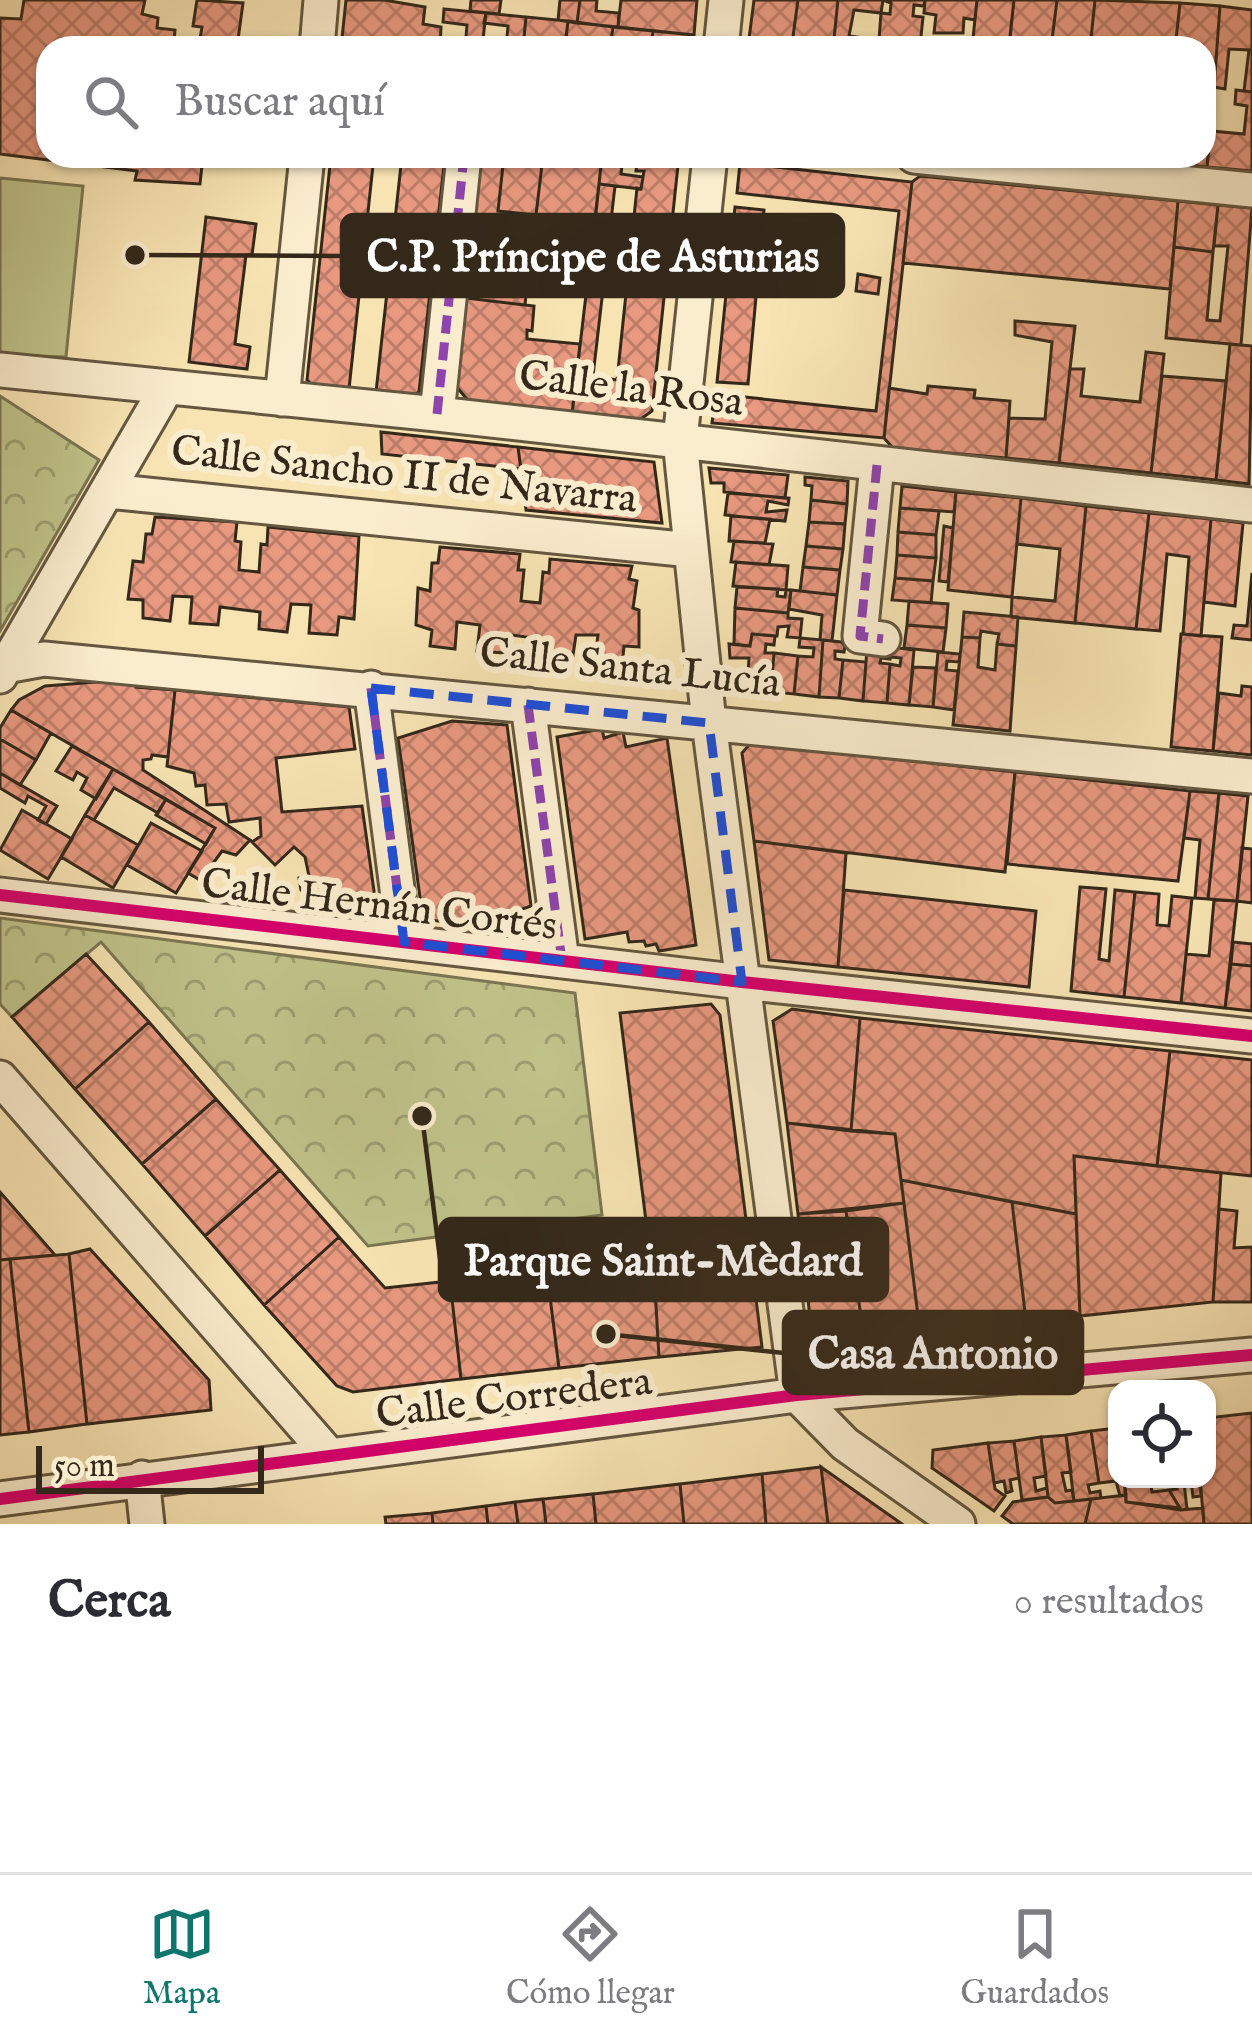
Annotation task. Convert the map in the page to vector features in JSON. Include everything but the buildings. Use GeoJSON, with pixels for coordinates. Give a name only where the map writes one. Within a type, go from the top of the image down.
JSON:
{"type":"FeatureCollection","features":[{"type":"Feature","properties":{"kind":"street"},"geometry":{"type":"LineString","coordinates":[[318,36],[321,0]]}},
{"type":"Feature","properties":{"kind":"street"},"geometry":{"type":"LineString","coordinates":[[722,36],[726,0]]}},
{"type":"Feature","properties":{"kind":"street"},"geometry":{"type":"LineString","coordinates":[[282,398],[306,168]]}},
{"type":"Feature","properties":{"kind":"street"},"geometry":{"type":"LineString","coordinates":[[437,414],[463,168]]}},
{"type":"Feature","properties":{"kind":"street"},"geometry":{"type":"LineString","coordinates":[[709,168],[680,440],[709,723],[797,1395],[845,1444],[958,1524]]}},
{"type":"Feature","properties":{"kind":"street"},"geometry":{"type":"LineString","coordinates":[[1033,168],[1252,190]]}},
{"type":"Feature","properties":{"kind":"street","name":"Calle la Rosa"},"geometry":{"type":"LineString","coordinates":[[0,370],[1252,505]]}},
{"type":"Feature","properties":{"kind":"street"},"geometry":{"type":"LineString","coordinates":[[1,671],[167,387]]}},
{"type":"Feature","properties":{"kind":"street"},"geometry":{"type":"LineString","coordinates":[[877,465],[860,637],[883,639]]}},
{"type":"Feature","properties":{"kind":"street","name":"Calle Sancho II de Navarra"},"geometry":{"type":"LineString","coordinates":[[108,491],[692,550]]}},
{"type":"Feature","properties":{"kind":"street","name":"Calle Santa Lucía"},"geometry":{"type":"LineString","coordinates":[[1,671],[44,659],[1252,776]]}},
{"type":"Feature","properties":{"kind":"street"},"geometry":{"type":"LineString","coordinates":[[371,688],[404,942]]}},
{"type":"Feature","properties":{"kind":"street"},"geometry":{"type":"LineString","coordinates":[[528,705],[562,961]]}},
{"type":"Feature","properties":{"kind":"street","name":"Calle Hernán Cortés"},"geometry":{"type":"LineString","coordinates":[[0,895],[1252,1036]]}},
{"type":"Feature","properties":{"kind":"street"},"geometry":{"type":"LineString","coordinates":[[0,1078],[330,1456]]}},
{"type":"Feature","properties":{"kind":"street","name":"Calle Corredera"},"geometry":{"type":"LineString","coordinates":[[0,1498],[797,1395],[1252,1355]]}},
{"type":"Feature","properties":{"kind":"street"},"geometry":{"type":"LineString","coordinates":[[142,1478],[147,1524]]}},
{"type":"Feature","properties":{"kind":"highlighted area"},"geometry":{"type":"Polygon","coordinates":[[[371,688],[709,723],[742,982],[404,942],[371,688]]]}},
{"type":"Feature","properties":{"kind":"green space"},"geometry":{"type":"Polygon","coordinates":[[[0,178],[83,186],[66,357],[0,355],[0,178]]]}},
{"type":"Feature","properties":{"kind":"green space"},"geometry":{"type":"Polygon","coordinates":[[[0,396],[99,460],[0,631],[0,396]]]}},
{"type":"Feature","properties":{"kind":"green space"},"geometry":{"type":"Polygon","coordinates":[[[0,918],[575,993],[602,1215],[368,1246],[101,942],[12,1017],[0,1004],[0,918]]]}},
{"type":"Feature","properties":{"kind":"marked path"},"geometry":{"type":"LineString","coordinates":[[437,414],[463,168]]}},
{"type":"Feature","properties":{"kind":"marked path"},"geometry":{"type":"LineString","coordinates":[[877,465],[860,636],[883,639]]}},
{"type":"Feature","properties":{"kind":"marked path"},"geometry":{"type":"LineString","coordinates":[[371,688],[404,942]]}},
{"type":"Feature","properties":{"kind":"marked path"},"geometry":{"type":"LineString","coordinates":[[528,705],[562,961]]}},
{"type":"Feature","properties":{"kind":"cycle path"},"geometry":{"type":"LineString","coordinates":[[0,895],[1252,1036]]}},
{"type":"Feature","properties":{"kind":"cycle path"},"geometry":{"type":"LineString","coordinates":[[0,1499],[797,1395],[1252,1355]]}},
{"type":"Feature","properties":{"kind":"place","name":"C.P. Príncipe de Asturias"},"geometry":{"type":"Point","coordinates":[135,255]}},
{"type":"Feature","properties":{"kind":"place","name":"Parque Saint-Mèdard"},"geometry":{"type":"Point","coordinates":[422,1116]}},
{"type":"Feature","properties":{"kind":"place","name":"Casa Antonio"},"geometry":{"type":"Point","coordinates":[606,1334]}}]}
